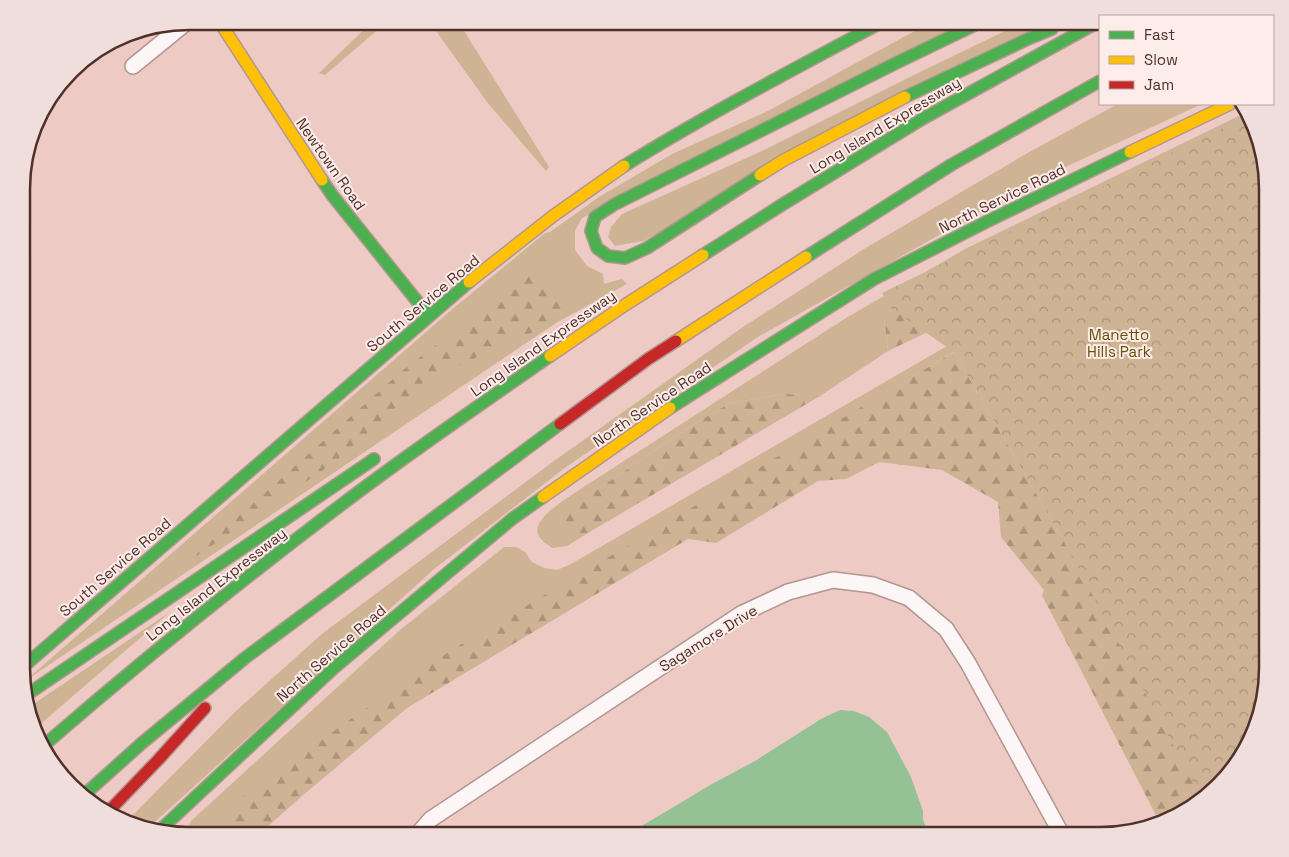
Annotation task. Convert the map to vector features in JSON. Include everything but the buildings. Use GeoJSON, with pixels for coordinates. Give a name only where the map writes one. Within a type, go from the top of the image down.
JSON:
{"type":"FeatureCollection","features":[{"type":"Feature","properties":{"kind":"main road","name":"Newtown Road"},"geometry":{"type":"LineString","coordinates":[[225,30],[332,195],[429,316]]}},
{"type":"Feature","properties":{"kind":"main road","name":"South Service Road"},"geometry":{"type":"LineString","coordinates":[[30,661],[429,316],[548,219],[615,172],[664,141],[866,30]]}},
{"type":"Feature","properties":{"kind":"main road"},"geometry":{"type":"LineString","coordinates":[[965,30],[615,204],[595,218],[591,232],[596,248],[608,256],[625,258],[647,248],[784,160],[917,92],[1050,30]]}},
{"type":"Feature","properties":{"kind":"main road","name":"Long Island Expressway"},"geometry":{"type":"LineString","coordinates":[[48,741],[209,606],[342,504],[475,408],[624,305],[914,124],[1083,30]]}},
{"type":"Feature","properties":{"kind":"main road"},"geometry":{"type":"LineString","coordinates":[[89,791],[142,743],[245,658],[648,359],[815,250],[951,165],[1099,82]]}},
{"type":"Feature","properties":{"kind":"main road","name":"North Service Road"},"geometry":{"type":"LineString","coordinates":[[164,825],[334,668],[512,519],[661,414],[874,279],[994,217],[1228,105]]}},
{"type":"Feature","properties":{"kind":"main road"},"geometry":{"type":"LineString","coordinates":[[483,389],[624,305]]}},
{"type":"Feature","properties":{"kind":"main road"},"geometry":{"type":"LineString","coordinates":[[32,691],[383,452]]}},
{"type":"Feature","properties":{"kind":"main road"},"geometry":{"type":"LineString","coordinates":[[113,807],[195,719],[245,658]]}},
{"type":"Feature","properties":{"kind":"street"},"geometry":{"type":"LineString","coordinates":[[133,66],[176,31]]}},
{"type":"Feature","properties":{"kind":"street","name":"Sagamore Drive"},"geometry":{"type":"LineString","coordinates":[[423,827],[430,819],[742,614],[788,592],[833,580],[873,585],[909,598],[946,629],[968,662],[1058,827]]}},
{"type":"Feature","properties":{"kind":"street"},"geometry":{"type":"LineString","coordinates":[[177,826],[194,797]]}},
{"type":"Feature","properties":{"kind":"green space"},"geometry":{"type":"Polygon","coordinates":[[[364,30],[378,30],[325,75],[319,73],[364,30]]]}},
{"type":"Feature","properties":{"kind":"green space"},"geometry":{"type":"Polygon","coordinates":[[[435,30],[464,30],[549,167],[546,171],[487,102],[435,30]]]}},
{"type":"Feature","properties":{"kind":"green space"},"geometry":{"type":"Polygon","coordinates":[[[916,30],[954,30],[582,218],[575,231],[575,250],[587,266],[603,274],[604,284],[622,279],[627,284],[556,323],[30,677],[450,311],[545,233],[550,232],[599,197],[672,154],[768,111],[916,30]]]}},
{"type":"Feature","properties":{"kind":"green space"},"geometry":{"type":"Polygon","coordinates":[[[1007,30],[1033,30],[643,241],[615,246],[608,237],[611,227],[622,214],[762,151],[1007,30]]]}},
{"type":"Feature","properties":{"kind":"green space"},"geometry":{"type":"Polygon","coordinates":[[[1116,105],[1200,105],[1035,181],[758,337],[566,467],[433,570],[154,823],[132,816],[237,710],[323,633],[554,461],[743,327],[864,249],[1031,151],[1116,105]]]}},
{"type":"Feature","properties":{"kind":"green space"},"geometry":{"type":"Polygon","coordinates":[[[1241,115],[1247,128],[1249,134],[884,317],[888,351],[820,396],[785,394],[730,403],[689,427],[585,498],[573,533],[588,533],[567,546],[552,548],[539,536],[538,528],[541,521],[546,514],[561,502],[846,318],[965,249],[1241,115]]]}},
{"type":"Feature","properties":{"kind":"green space","name":"Manetto Hills Park"},"geometry":{"type":"Polygon","coordinates":[[[1242,119],[1254,148],[1259,179],[1259,678],[1251,719],[1243,738],[1219,773],[1199,793],[1063,540],[954,352],[892,309],[882,293],[1242,119]]]}},
{"type":"Feature","properties":{"kind":"green space","name":"Manetto Hills Park"},"geometry":{"type":"Polygon","coordinates":[[[1259,182],[1259,678],[1251,719],[1243,738],[1219,773],[1197,794],[1179,806],[1157,817],[1042,596],[1044,590],[1001,537],[998,502],[942,470],[879,462],[846,479],[818,481],[716,543],[688,539],[407,708],[267,827],[222,827],[240,798],[425,666],[954,352],[1063,540],[999,298],[888,351],[884,317],[902,302],[1259,182]]]}},
{"type":"Feature","properties":{"kind":"green space"},"geometry":{"type":"Polygon","coordinates":[[[533,270],[554,286],[565,309],[543,328],[427,380],[332,464],[186,563],[402,371],[533,270]]]}},
{"type":"Feature","properties":{"kind":"green space"},"geometry":{"type":"Polygon","coordinates":[[[980,336],[864,406],[226,827],[188,827],[192,820],[400,630],[504,547],[516,547],[525,552],[532,562],[544,568],[557,570],[571,564],[959,339],[980,336]]]}},
{"type":"Feature","properties":{"kind":"green space"},"geometry":{"type":"Polygon","coordinates":[[[785,394],[820,396],[588,533],[573,533],[566,528],[564,520],[585,498],[689,427],[730,403],[785,394]]]}},
{"type":"Feature","properties":{"kind":"green space"},"geometry":{"type":"Polygon","coordinates":[[[170,612],[40,724],[34,704],[170,612]]]}},
{"type":"Feature","properties":{"kind":"shaded area"},"geometry":{"type":"Polygon","coordinates":[[[840,710],[854,711],[869,717],[887,732],[911,777],[923,811],[923,820],[926,827],[640,827],[755,761],[821,719],[840,710]]]}},
{"type":"Feature","properties":{"kind":"traffic: fast"},"geometry":{"type":"LineString","coordinates":[[624,166],[720,110],[867,30]]}},
{"type":"Feature","properties":{"kind":"traffic: fast"},"geometry":{"type":"LineString","coordinates":[[760,175],[647,248],[625,258],[608,256],[597,248],[591,231],[595,217],[615,204],[964,30]]}},
{"type":"Feature","properties":{"kind":"traffic: fast"},"geometry":{"type":"LineString","coordinates":[[905,97],[1050,30]]}},
{"type":"Feature","properties":{"kind":"traffic: fast"},"geometry":{"type":"LineString","coordinates":[[703,255],[922,119],[1084,30]]}},
{"type":"Feature","properties":{"kind":"traffic: fast"},"geometry":{"type":"LineString","coordinates":[[806,257],[951,165],[1099,82]]}},
{"type":"Feature","properties":{"kind":"traffic: fast"},"geometry":{"type":"LineString","coordinates":[[670,408],[874,279],[1130,152]]}},
{"type":"Feature","properties":{"kind":"traffic: fast"},"geometry":{"type":"LineString","coordinates":[[322,180],[429,316]]}},
{"type":"Feature","properties":{"kind":"traffic: fast"},"geometry":{"type":"LineString","coordinates":[[30,661],[469,282]]}},
{"type":"Feature","properties":{"kind":"traffic: fast"},"geometry":{"type":"LineString","coordinates":[[48,742],[265,563],[392,467],[550,356]]}},
{"type":"Feature","properties":{"kind":"traffic: fast"},"geometry":{"type":"LineString","coordinates":[[89,791],[142,743],[245,658],[560,424]]}},
{"type":"Feature","properties":{"kind":"traffic: fast"},"geometry":{"type":"LineString","coordinates":[[32,691],[374,459]]}},
{"type":"Feature","properties":{"kind":"traffic: fast"},"geometry":{"type":"LineString","coordinates":[[165,825],[334,668],[512,519],[543,497]]}},
{"type":"Feature","properties":{"kind":"traffic: slow"},"geometry":{"type":"LineString","coordinates":[[225,30],[322,180]]}},
{"type":"Feature","properties":{"kind":"traffic: slow"},"geometry":{"type":"LineString","coordinates":[[760,175],[784,160],[905,97]]}},
{"type":"Feature","properties":{"kind":"traffic: slow"},"geometry":{"type":"LineString","coordinates":[[1130,152],[1228,105]]}},
{"type":"Feature","properties":{"kind":"traffic: slow"},"geometry":{"type":"LineString","coordinates":[[469,282],[553,216],[624,166]]}},
{"type":"Feature","properties":{"kind":"traffic: slow"},"geometry":{"type":"LineString","coordinates":[[550,356],[703,255]]}},
{"type":"Feature","properties":{"kind":"traffic: slow"},"geometry":{"type":"LineString","coordinates":[[676,341],[806,257]]}},
{"type":"Feature","properties":{"kind":"traffic: slow"},"geometry":{"type":"LineString","coordinates":[[543,497],[670,408]]}},
{"type":"Feature","properties":{"kind":"traffic: jam"},"geometry":{"type":"LineString","coordinates":[[560,424],[648,359],[676,341]]}},
{"type":"Feature","properties":{"kind":"traffic: jam"},"geometry":{"type":"LineString","coordinates":[[113,807],[205,708]]}}]}
